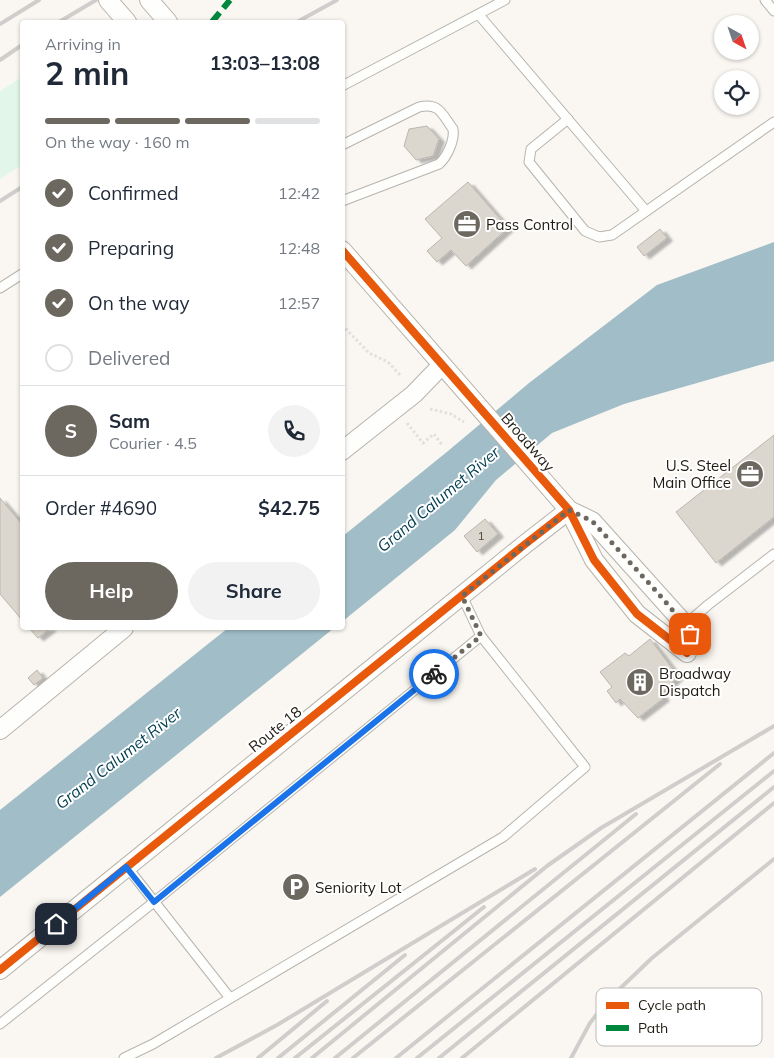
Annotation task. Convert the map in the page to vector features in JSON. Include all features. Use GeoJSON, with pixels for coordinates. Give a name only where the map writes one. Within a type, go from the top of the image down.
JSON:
{"type":"FeatureCollection","features":[{"type":"Feature","properties":{"kind":"street"},"geometry":{"type":"LineString","coordinates":[[108,0],[125,20]]}},
{"type":"Feature","properties":{"kind":"street"},"geometry":{"type":"LineString","coordinates":[[149,0],[166,20]]}},
{"type":"Feature","properties":{"kind":"street","name":"Broadway"},"geometry":{"type":"LineString","coordinates":[[345,253],[569,510],[594,560],[637,614],[669,639],[691,648],[684,626],[657,592],[592,521],[569,510]]}},
{"type":"Feature","properties":{"kind":"street"},"geometry":{"type":"LineString","coordinates":[[345,449],[414,394],[442,365]]}},
{"type":"Feature","properties":{"kind":"street","name":"Route 18"},"geometry":{"type":"LineString","coordinates":[[0,970],[569,510]]}},
{"type":"Feature","properties":{"kind":"street"},"geometry":{"type":"LineString","coordinates":[[0,730],[122,630]]}},
{"type":"Feature","properties":{"kind":"lane"},"geometry":{"type":"LineString","coordinates":[[345,84],[505,0]]}},
{"type":"Feature","properties":{"kind":"lane"},"geometry":{"type":"LineString","coordinates":[[765,0],[774,12]]}},
{"type":"Feature","properties":{"kind":"lane"},"geometry":{"type":"LineString","coordinates":[[478,15],[646,211]]}},
{"type":"Feature","properties":{"kind":"lane"},"geometry":{"type":"LineString","coordinates":[[345,144],[418,107],[429,104],[436,107],[454,133],[448,152],[439,164],[345,200]]}},
{"type":"Feature","properties":{"kind":"lane"},"geometry":{"type":"LineString","coordinates":[[568,120],[531,149],[529,162],[585,231],[599,237],[612,235],[774,122]]}},
{"type":"Feature","properties":{"kind":"lane"},"geometry":{"type":"LineString","coordinates":[[0,288],[20,275]]}},
{"type":"Feature","properties":{"kind":"lane"},"geometry":{"type":"LineString","coordinates":[[669,639],[774,554]]}},
{"type":"Feature","properties":{"kind":"lane"},"geometry":{"type":"LineString","coordinates":[[124,1058],[153,1044],[503,837],[585,767],[481,636],[462,596]]}},
{"type":"Feature","properties":{"kind":"lane"},"geometry":{"type":"LineString","coordinates":[[0,1024],[154,902],[481,636]]}},
{"type":"Feature","properties":{"kind":"lane"},"geometry":{"type":"LineString","coordinates":[[126,867],[230,998]]}},
{"type":"Feature","properties":{"kind":"path"},"geometry":{"type":"LineString","coordinates":[[345,328],[370,353],[388,362],[400,375]]}},
{"type":"Feature","properties":{"kind":"path"},"geometry":{"type":"LineString","coordinates":[[430,409],[451,414],[464,422]]}},
{"type":"Feature","properties":{"kind":"path"},"geometry":{"type":"LineString","coordinates":[[405,422],[423,443],[434,434],[442,445]]}},
{"type":"Feature","properties":{"kind":"green space"},"geometry":{"type":"Polygon","coordinates":[[[20,78],[20,166],[0,179],[0,91],[20,78]]]}},
{"type":"Feature","properties":{"kind":"water","name":"Grand Calumet River"},"geometry":{"type":"Polygon","coordinates":[[[774,242],[774,361],[624,404],[552,433],[496,480],[455,530],[345,619],[345,534],[529,383],[657,285],[774,242]]]}},
{"type":"Feature","properties":{"kind":"water","name":"Grand Calumet River"},"geometry":{"type":"Polygon","coordinates":[[[225,630],[332,630],[0,897],[0,810],[225,630]]]}},
{"type":"Feature","properties":{"kind":"building"},"geometry":{"type":"Polygon","coordinates":[[[427,126],[439,139],[433,156],[416,160],[404,146],[409,129],[427,126]]]}},
{"type":"Feature","properties":{"kind":"building","name":"Pass Control"},"geometry":{"type":"Polygon","coordinates":[[[468,182],[508,228],[466,266],[451,250],[437,262],[427,251],[442,238],[425,219],[468,182]]]}},
{"type":"Feature","properties":{"kind":"building"},"geometry":{"type":"Polygon","coordinates":[[[660,229],[667,238],[644,256],[637,247],[660,229]]]}},
{"type":"Feature","properties":{"kind":"building","name":"U.S. Steel Main Office"},"geometry":{"type":"Polygon","coordinates":[[[774,435],[774,517],[716,563],[676,512],[774,435]]]}},
{"type":"Feature","properties":{"kind":"building"},"geometry":{"type":"Polygon","coordinates":[[[0,498],[20,522],[20,618],[0,594],[0,498]]]}},
{"type":"Feature","properties":{"kind":"building"},"geometry":{"type":"Polygon","coordinates":[[[485,519],[498,534],[477,552],[464,536],[485,519]]]}},
{"type":"Feature","properties":{"kind":"building"},"geometry":{"type":"Polygon","coordinates":[[[31,630],[48,630],[38,638],[31,630]]]}},
{"type":"Feature","properties":{"kind":"building","name":"Broadway Dispatch"},"geometry":{"type":"Polygon","coordinates":[[[650,639],[678,676],[661,694],[664,698],[638,718],[620,699],[616,703],[607,691],[612,687],[600,672],[625,653],[629,656],[650,639]]]}},
{"type":"Feature","properties":{"kind":"building"},"geometry":{"type":"Polygon","coordinates":[[[37,670],[43,678],[34,685],[28,678],[37,670]]]}},
{"type":"Feature","properties":{"kind":"railway"},"geometry":{"type":"LineString","coordinates":[[0,24],[39,0]]}},
{"type":"Feature","properties":{"kind":"railway"},"geometry":{"type":"LineString","coordinates":[[62,20],[96,0]]}},
{"type":"Feature","properties":{"kind":"railway"},"geometry":{"type":"LineString","coordinates":[[301,20],[337,0]]}},
{"type":"Feature","properties":{"kind":"railway"},"geometry":{"type":"LineString","coordinates":[[0,60],[20,46]]}},
{"type":"Feature","properties":{"kind":"railway"},"geometry":{"type":"LineString","coordinates":[[0,201],[20,188]]}},
{"type":"Feature","properties":{"kind":"railway"},"geometry":{"type":"LineString","coordinates":[[312,1058],[547,866],[601,828],[774,726]]}},
{"type":"Feature","properties":{"kind":"railway"},"geometry":{"type":"LineString","coordinates":[[396,1058],[774,753]]}},
{"type":"Feature","properties":{"kind":"railway"},"geometry":{"type":"LineString","coordinates":[[353,1058],[720,764]]}},
{"type":"Feature","properties":{"kind":"railway"},"geometry":{"type":"LineString","coordinates":[[417,1058],[774,771]]}},
{"type":"Feature","properties":{"kind":"railway"},"geometry":{"type":"LineString","coordinates":[[439,1058],[774,787]]}},
{"type":"Feature","properties":{"kind":"railway"},"geometry":{"type":"LineString","coordinates":[[462,1058],[774,803]]}},
{"type":"Feature","properties":{"kind":"railway"},"geometry":{"type":"LineString","coordinates":[[335,1058],[636,814]]}},
{"type":"Feature","properties":{"kind":"railway"},"geometry":{"type":"LineString","coordinates":[[621,988],[652,958],[774,859]]}},
{"type":"Feature","properties":{"kind":"railway"},"geometry":{"type":"LineString","coordinates":[[216,1058],[277,1025],[535,869]]}},
{"type":"Feature","properties":{"kind":"railway"},"geometry":{"type":"LineString","coordinates":[[295,1058],[484,907]]}},
{"type":"Feature","properties":{"kind":"railway"},"geometry":{"type":"LineString","coordinates":[[278,1058],[405,955]]}},
{"type":"Feature","properties":{"kind":"railway"},"geometry":{"type":"LineString","coordinates":[[258,1058],[327,1001]]}},
{"type":"Feature","properties":{"kind":"railway"},"geometry":{"type":"LineString","coordinates":[[571,1058],[596,1015]]}},
{"type":"Feature","properties":{"kind":"marked path"},"geometry":{"type":"LineString","coordinates":[[214,20],[230,0]]}},
{"type":"Feature","properties":{"kind":"cycle path"},"geometry":{"type":"LineString","coordinates":[[345,253],[569,510],[594,560],[637,614],[687,653]]}},
{"type":"Feature","properties":{"kind":"cycle path"},"geometry":{"type":"LineString","coordinates":[[0,970],[569,510]]}},
{"type":"Feature","properties":{"kind":"way so far"},"geometry":{"type":"LineString","coordinates":[[434,674],[481,636],[462,596],[524,544],[569,510],[592,521],[657,592],[681,620],[690,634]]}},
{"type":"Feature","properties":{"kind":"place","name":"Pass Control"},"geometry":{"type":"Point","coordinates":[467,224]}},
{"type":"Feature","properties":{"kind":"place","name":"U.S. Steel Main Office"},"geometry":{"type":"Point","coordinates":[750,474]}},
{"type":"Feature","properties":{"kind":"place","name":"Broadway Dispatch"},"geometry":{"type":"Point","coordinates":[640,682]}},
{"type":"Feature","properties":{"kind":"place","name":"Seniority Lot"},"geometry":{"type":"Point","coordinates":[296,887]}},
{"type":"Feature","properties":{"kind":"route"},"geometry":{"type":"LineString","coordinates":[[56,924],[126,867],[154,902],[434,674]]}}]}
